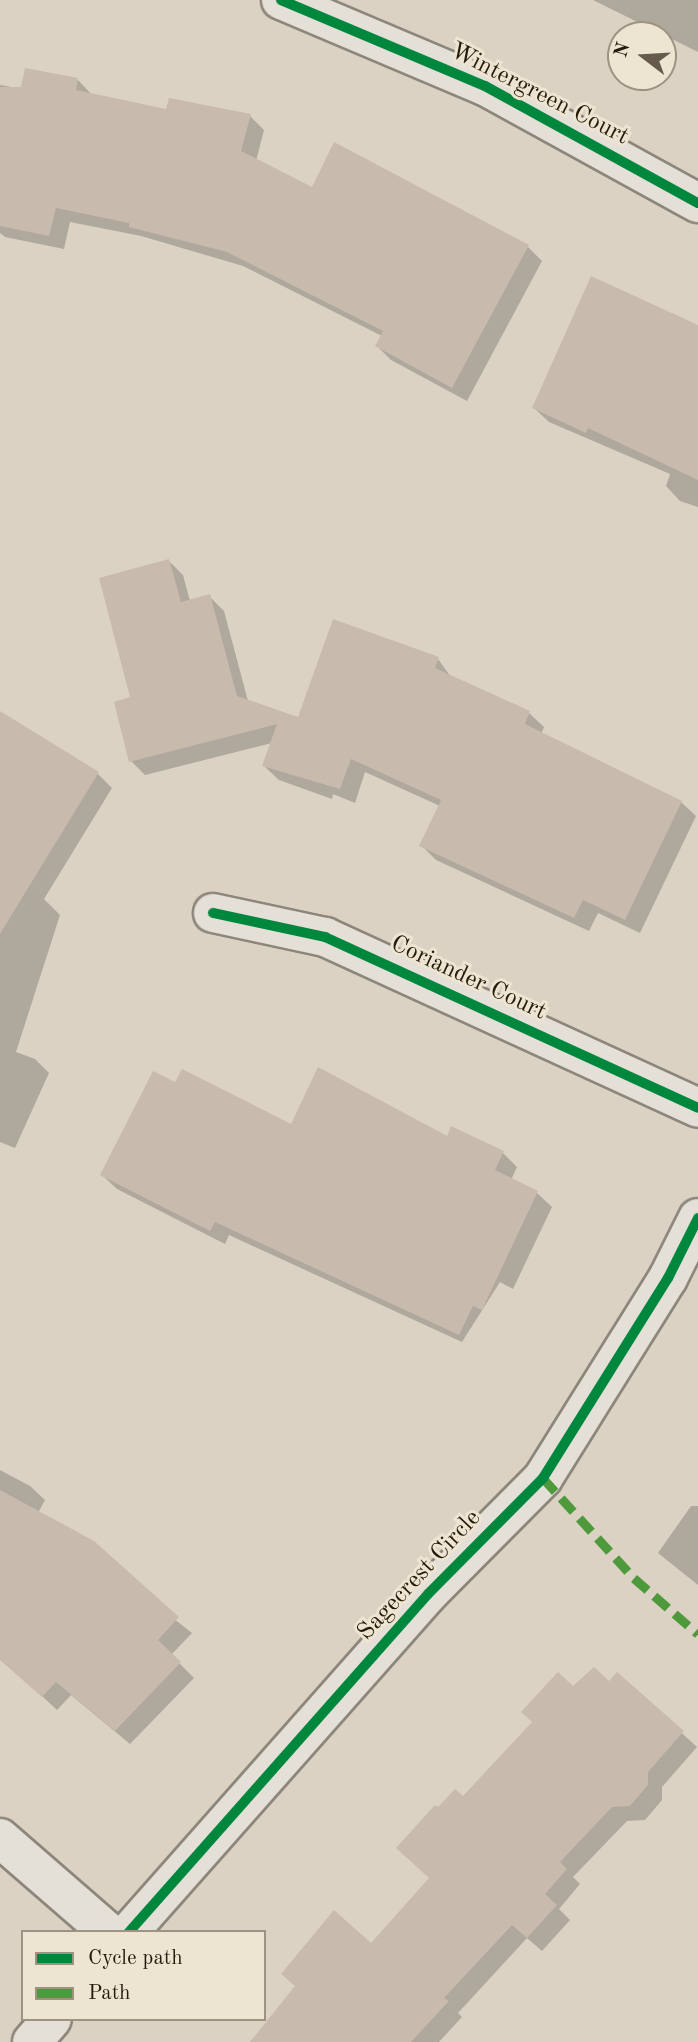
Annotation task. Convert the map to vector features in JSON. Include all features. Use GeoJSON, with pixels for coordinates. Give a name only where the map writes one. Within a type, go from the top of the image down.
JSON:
{"type":"FeatureCollection","features":[{"type":"Feature","properties":{"kind":"street","name":"Wintergreen Court"},"geometry":{"type":"LineString","coordinates":[[281,0],[485,86],[698,203]]}},
{"type":"Feature","properties":{"kind":"street","name":"Coriander Court"},"geometry":{"type":"LineString","coordinates":[[213,914],[325,937],[698,1108]]}},
{"type":"Feature","properties":{"kind":"street","name":"Sagecrest Circle"},"geometry":{"type":"LineString","coordinates":[[131,1930],[428,1594],[543,1478],[668,1278],[698,1218]]}},
{"type":"Feature","properties":{"kind":"street"},"geometry":{"type":"LineString","coordinates":[[0,1838],[106,1930]]}},
{"type":"Feature","properties":{"kind":"street"},"geometry":{"type":"LineString","coordinates":[[32,2042],[50,2021]]}},
{"type":"Feature","properties":{"kind":"building"},"geometry":{"type":"Polygon","coordinates":[[[25,68],[78,78],[76,90],[166,109],[169,98],[251,114],[241,151],[312,187],[334,142],[529,245],[452,388],[375,346],[383,331],[227,252],[129,227],[129,223],[56,208],[49,236],[0,226],[0,87],[21,87],[25,68]]]}},
{"type":"Feature","properties":{"kind":"building"},"geometry":{"type":"Polygon","coordinates":[[[591,276],[698,325],[698,480],[588,428],[586,433],[532,408],[591,276]]]}},
{"type":"Feature","properties":{"kind":"building"},"geometry":{"type":"Polygon","coordinates":[[[169,559],[181,602],[210,594],[237,696],[298,717],[333,619],[439,657],[435,668],[530,711],[525,724],[682,801],[625,920],[583,900],[574,918],[419,846],[441,800],[351,759],[340,789],[262,766],[277,724],[129,762],[114,702],[130,697],[99,578],[169,559]]]}},
{"type":"Feature","properties":{"kind":"building"},"geometry":{"type":"Polygon","coordinates":[[[0,711],[99,772],[0,934],[0,711]]]}},
{"type":"Feature","properties":{"kind":"building"},"geometry":{"type":"Polygon","coordinates":[[[318,1067],[447,1136],[451,1126],[504,1151],[495,1170],[538,1191],[482,1310],[473,1306],[459,1335],[215,1222],[210,1231],[100,1175],[153,1071],[175,1082],[182,1069],[291,1124],[318,1067]]]}},
{"type":"Feature","properties":{"kind":"building"},"geometry":{"type":"Polygon","coordinates":[[[0,1490],[94,1541],[179,1617],[158,1640],[181,1662],[115,1731],[56,1682],[42,1697],[0,1660],[0,1490]]]}},
{"type":"Feature","properties":{"kind":"building"},"geometry":{"type":"Polygon","coordinates":[[[594,1667],[609,1681],[617,1672],[684,1731],[648,1772],[648,1785],[630,1806],[612,1807],[560,1862],[567,1869],[545,1894],[557,1905],[527,1938],[512,1925],[444,1998],[449,2001],[411,2042],[250,2042],[295,1986],[281,1974],[334,1910],[371,1943],[429,1878],[396,1848],[435,1805],[438,1807],[455,1789],[463,1796],[532,1722],[521,1712],[558,1672],[573,1686],[594,1667]]]}},
{"type":"Feature","properties":{"kind":"marked path"},"geometry":{"type":"LineString","coordinates":[[543,1478],[634,1578],[698,1634]]}},
{"type":"Feature","properties":{"kind":"cycle path"},"geometry":{"type":"LineString","coordinates":[[281,0],[485,86],[698,203]]}},
{"type":"Feature","properties":{"kind":"cycle path"},"geometry":{"type":"LineString","coordinates":[[213,913],[325,937],[698,1108]]}},
{"type":"Feature","properties":{"kind":"cycle path"},"geometry":{"type":"LineString","coordinates":[[131,1930],[428,1594],[543,1478],[668,1278],[698,1218]]}}]}
